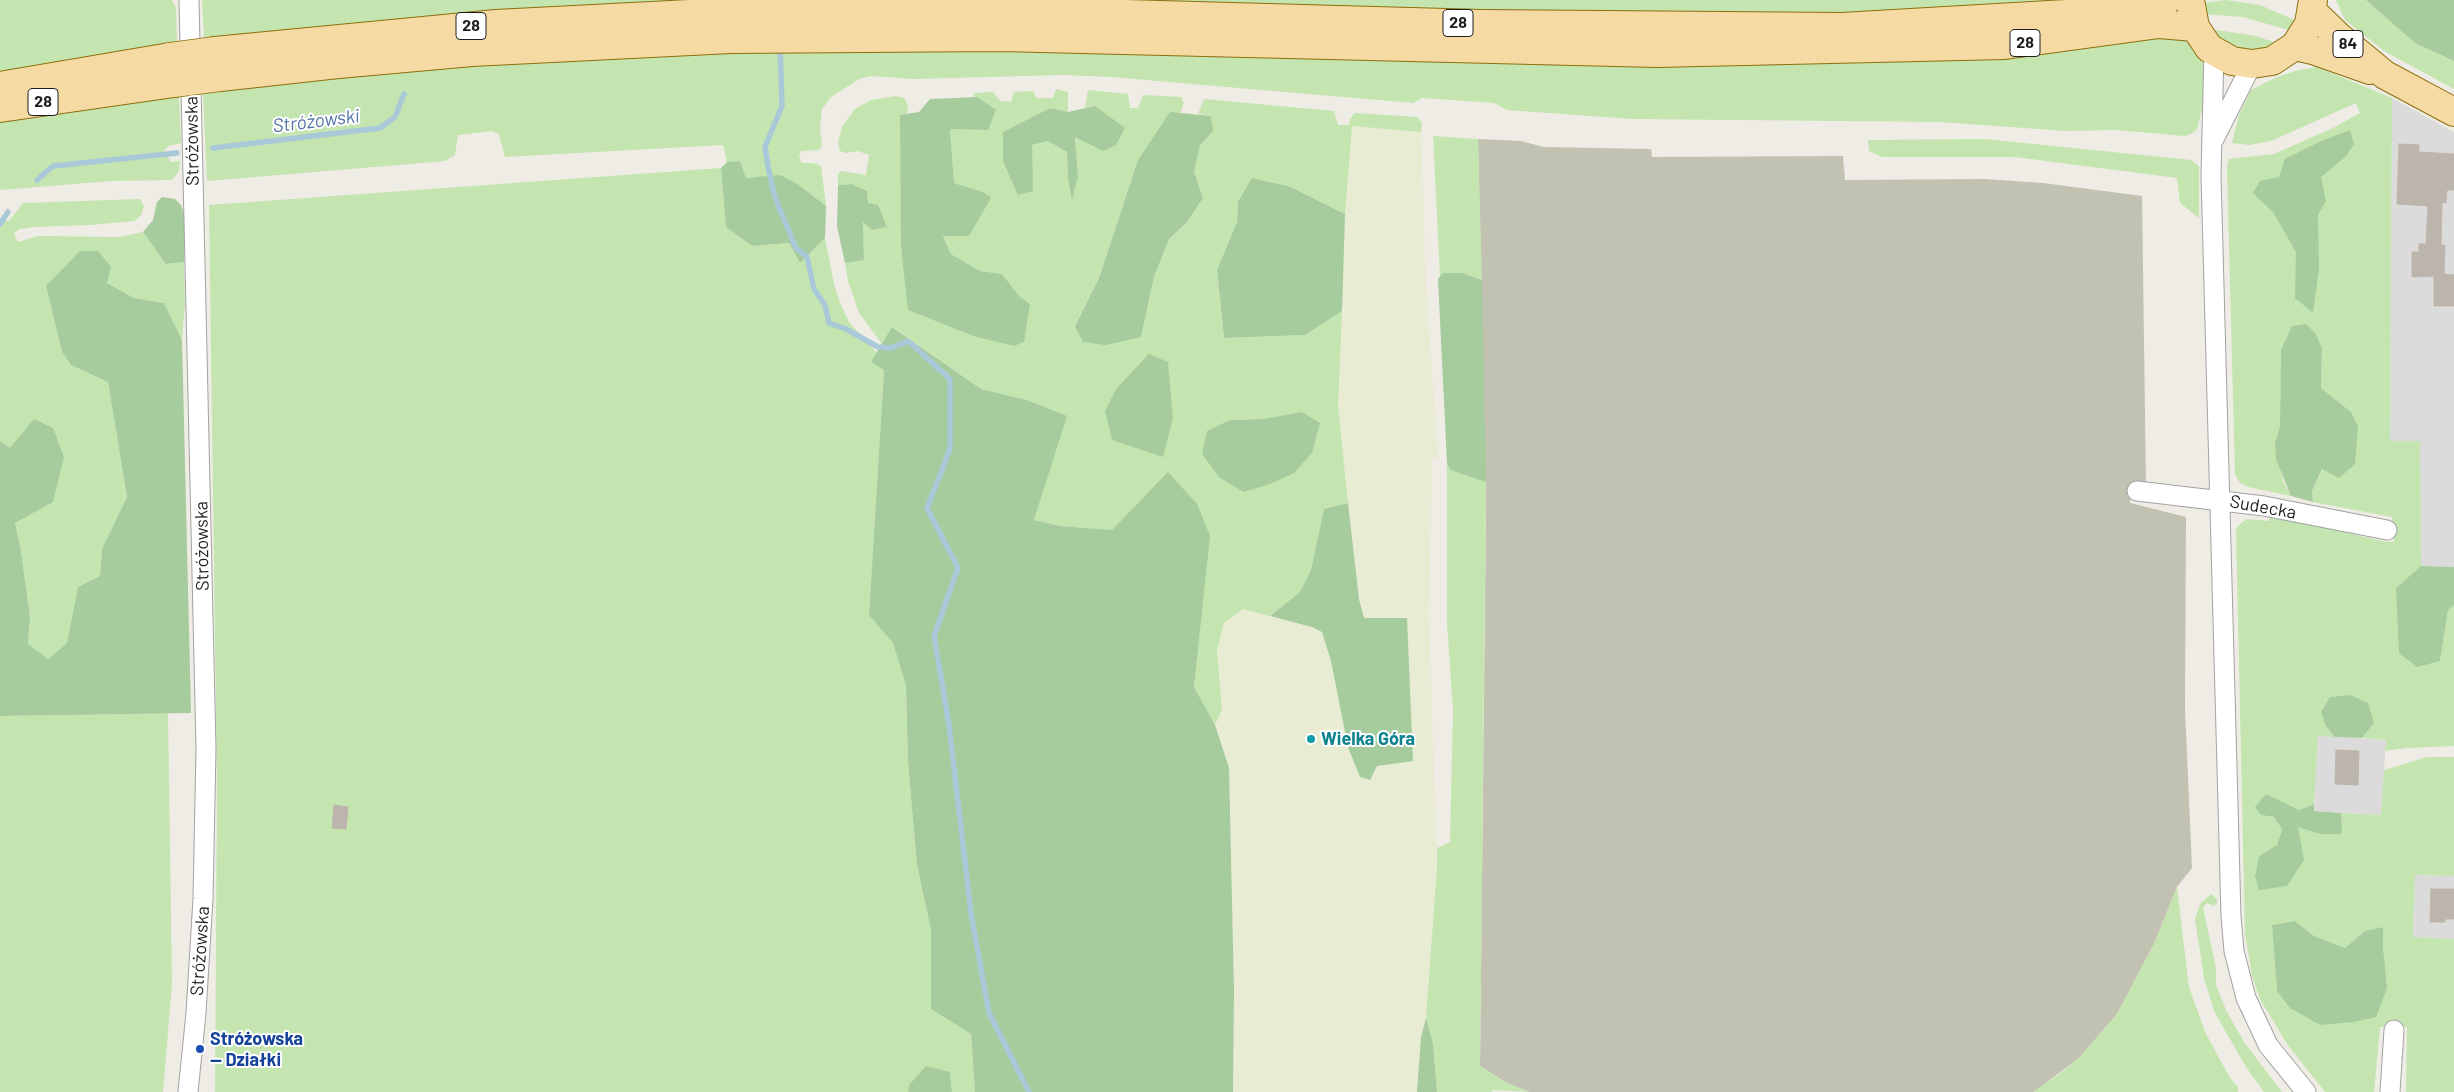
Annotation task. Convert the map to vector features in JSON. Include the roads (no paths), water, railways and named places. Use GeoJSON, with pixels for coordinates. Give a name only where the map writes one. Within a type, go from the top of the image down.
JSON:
{"type":"FeatureCollection","features":[{"type":"Feature","properties":{"kind":"main road","name":"28"},"geometry":{"type":"LineString","coordinates":[[0,108],[172,70],[215,51],[479,25],[728,12],[982,10],[1572,25],[1842,27],[2066,14],[2166,0]]}},
{"type":"Feature","properties":{"kind":"main road"},"geometry":{"type":"LineString","coordinates":[[2190,0],[2195,27],[2205,43],[2214,52],[2232,61],[2252,64],[2272,60],[2295,46],[2307,30],[2313,6]]}},
{"type":"Feature","properties":{"kind":"main road","name":"84"},"geometry":{"type":"LineString","coordinates":[[2313,6],[2339,37],[2385,75],[2454,112]]}},
{"type":"Feature","properties":{"kind":"main road","name":"28"},"geometry":{"type":"LineString","coordinates":[[0,86],[172,70],[220,77],[472,52],[731,39],[1000,37],[1657,53],[2004,45],[2159,24],[2195,27]]}},
{"type":"Feature","properties":{"kind":"main road","name":"84"},"geometry":{"type":"LineString","coordinates":[[2295,46],[2316,51],[2385,75]]}},
{"type":"Feature","properties":{"kind":"street","name":"Stróżowska"},"geometry":{"type":"LineString","coordinates":[[188,1092],[196,1013],[203,899],[206,750],[189,0]]}},
{"type":"Feature","properties":{"kind":"street"},"geometry":{"type":"LineString","coordinates":[[2214,52],[2212,142],[2231,916],[2234,951],[2246,998],[2268,1045],[2306,1092]]}},
{"type":"Feature","properties":{"kind":"street"},"geometry":{"type":"LineString","coordinates":[[2212,142],[2252,64]]}},
{"type":"Feature","properties":{"kind":"street","name":"Sudecka"},"geometry":{"type":"LineString","coordinates":[[2137,491],[2220,500],[2387,530]]}},
{"type":"Feature","properties":{"kind":"street"},"geometry":{"type":"LineString","coordinates":[[2390,1092],[2394,1030]]}},
{"type":"Feature","properties":{"kind":"waterway"},"geometry":{"type":"LineString","coordinates":[[780,45],[782,106],[765,147],[768,167],[774,194],[782,215],[796,248],[807,257],[814,289],[825,305],[829,323],[846,329],[878,347],[891,348],[908,341],[950,379],[950,449],[927,508],[958,568],[934,636],[949,725],[971,913],[989,1013],[1029,1092]]}},
{"type":"Feature","properties":{"kind":"waterway","name":"Stróżowski"},"geometry":{"type":"LineString","coordinates":[[213,148],[380,128],[395,117],[404,94]]}},
{"type":"Feature","properties":{"kind":"waterway","name":"Stróżowski"},"geometry":{"type":"LineString","coordinates":[[37,180],[53,166],[177,153]]}},
{"type":"Feature","properties":{"kind":"waterway","name":"Stróżowski"},"geometry":{"type":"LineString","coordinates":[[0,224],[8,212]]}},
{"type":"Feature","properties":{"kind":"place","name":"Wielka Góra"},"geometry":{"type":"Point","coordinates":[1311,739]}},
{"type":"Feature","properties":{"kind":"place","name":"Stróżowska — Działki"},"geometry":{"type":"Point","coordinates":[200,1049]}}]}
